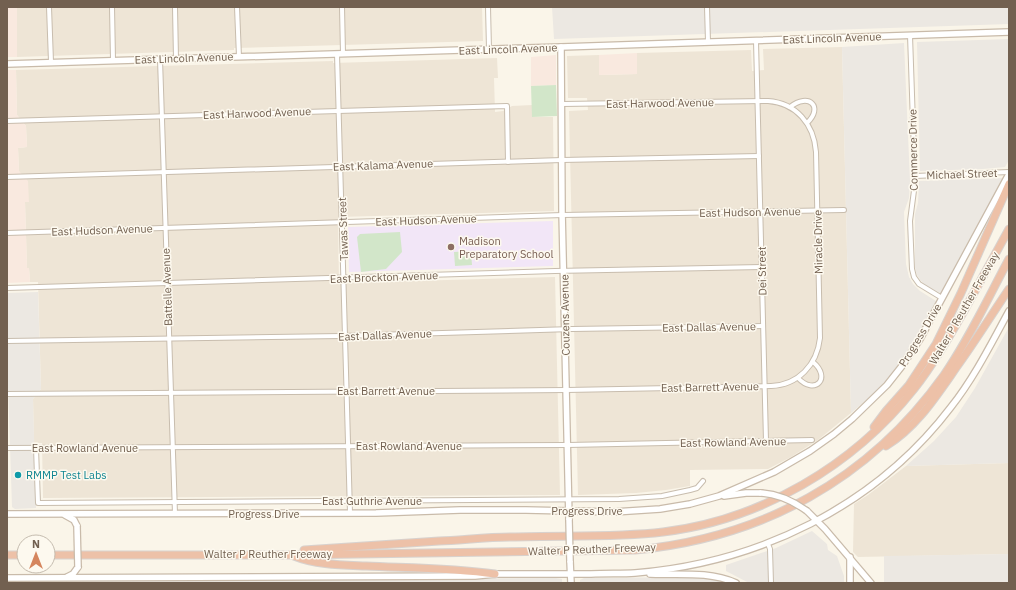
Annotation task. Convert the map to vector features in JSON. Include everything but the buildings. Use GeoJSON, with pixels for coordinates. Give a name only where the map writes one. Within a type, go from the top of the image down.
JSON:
{"type":"FeatureCollection","features":[{"type":"Feature","properties":{"kind":"highway"},"geometry":{"type":"LineString","coordinates":[[870,436],[875,425],[909,385],[936,344],[958,299],[1009,184]]}},
{"type":"Feature","properties":{"kind":"highway","name":"Walter P Reuther Freeway"},"geometry":{"type":"LineString","coordinates":[[240,554],[508,537],[641,534],[716,521],[748,510],[790,492],[841,460],[870,436],[898,408],[926,375],[949,339],[1009,229]]}},
{"type":"Feature","properties":{"kind":"highway","name":"Walter P Reuther Freeway"},"geometry":{"type":"LineString","coordinates":[[56,555],[290,555],[624,550],[674,545],[729,532],[778,514],[830,486],[886,442],[911,416],[945,374],[960,350],[1009,259]]}},
{"type":"Feature","properties":{"kind":"highway"},"geometry":{"type":"LineString","coordinates":[[867,458],[897,440],[927,408],[964,357],[1009,289]]}},
{"type":"Feature","properties":{"kind":"highway"},"geometry":{"type":"LineString","coordinates":[[290,555],[306,561],[495,574]]}},
{"type":"Feature","properties":{"kind":"main road","name":"East Lincoln Avenue"},"geometry":{"type":"LineString","coordinates":[[7,64],[1009,32]]}},
{"type":"Feature","properties":{"kind":"main road","name":"Couzens Avenue"},"geometry":{"type":"LineString","coordinates":[[561,47],[565,330],[571,583]]}},
{"type":"Feature","properties":{"kind":"main road","name":"Progress Drive"},"geometry":{"type":"LineString","coordinates":[[7,514],[350,513],[460,510],[614,512],[660,509],[690,504],[719,496],[762,478],[790,464],[830,438],[857,415],[883,388],[902,366],[920,339],[1009,173]]}},
{"type":"Feature","properties":{"kind":"main road"},"geometry":{"type":"LineString","coordinates":[[634,573],[682,567],[713,561],[768,544],[817,521],[844,506],[883,478],[925,438],[952,407],[977,370],[1009,311]]}},
{"type":"Feature","properties":{"kind":"main road"},"geometry":{"type":"LineString","coordinates":[[719,496],[761,493],[783,497],[796,504],[807,511],[817,521],[850,557],[871,583]]}},
{"type":"Feature","properties":{"kind":"main road"},"geometry":{"type":"LineString","coordinates":[[62,578],[73,574],[78,566],[77,526],[74,520],[64,514]]}},
{"type":"Feature","properties":{"kind":"main road"},"geometry":{"type":"LineString","coordinates":[[850,557],[850,583]]}},
{"type":"Feature","properties":{"kind":"main road"},"geometry":{"type":"LineString","coordinates":[[7,578],[178,580],[352,576],[474,576],[495,574],[634,573],[707,575],[722,577],[736,583]]}},
{"type":"Feature","properties":{"kind":"street"},"geometry":{"type":"LineString","coordinates":[[49,7],[51,62]]}},
{"type":"Feature","properties":{"kind":"street"},"geometry":{"type":"LineString","coordinates":[[112,7],[114,60]]}},
{"type":"Feature","properties":{"kind":"street"},"geometry":{"type":"LineString","coordinates":[[175,7],[176,59]]}},
{"type":"Feature","properties":{"kind":"street"},"geometry":{"type":"LineString","coordinates":[[237,7],[239,57]]}},
{"type":"Feature","properties":{"kind":"street","name":"Tawas Street"},"geometry":{"type":"LineString","coordinates":[[342,7],[339,111],[350,513]]}},
{"type":"Feature","properties":{"kind":"street"},"geometry":{"type":"LineString","coordinates":[[488,7],[489,49]]}},
{"type":"Feature","properties":{"kind":"street"},"geometry":{"type":"LineString","coordinates":[[706,7],[708,42]]}},
{"type":"Feature","properties":{"kind":"street","name":"Commerce Drive"},"geometry":{"type":"LineString","coordinates":[[910,35],[915,176],[910,220],[912,269],[914,277],[919,284],[942,298]]}},
{"type":"Feature","properties":{"kind":"street","name":"Dei Street"},"geometry":{"type":"LineString","coordinates":[[756,40],[766,441]]}},
{"type":"Feature","properties":{"kind":"street","name":"Battelle Avenue"},"geometry":{"type":"LineString","coordinates":[[160,59],[175,514]]}},
{"type":"Feature","properties":{"kind":"street"},"geometry":{"type":"LineString","coordinates":[[790,107],[801,100],[811,102],[815,108],[815,113],[813,118],[807,123]]}},
{"type":"Feature","properties":{"kind":"street","name":"East Harwood Avenue"},"geometry":{"type":"LineString","coordinates":[[562,104],[758,101]]}},
{"type":"Feature","properties":{"kind":"street","name":"Miracle Drive"},"geometry":{"type":"LineString","coordinates":[[758,101],[776,102],[790,107],[807,123],[812,133],[815,146],[817,210],[819,348],[813,362],[798,378],[783,385],[765,386]]}},
{"type":"Feature","properties":{"kind":"street","name":"East Harwood Avenue"},"geometry":{"type":"LineString","coordinates":[[7,121],[507,106],[508,162]]}},
{"type":"Feature","properties":{"kind":"street","name":"East Kalama Avenue"},"geometry":{"type":"LineString","coordinates":[[7,177],[562,160],[759,156]]}},
{"type":"Feature","properties":{"kind":"street","name":"Michael Street"},"geometry":{"type":"LineString","coordinates":[[915,176],[1009,173]]}},
{"type":"Feature","properties":{"kind":"street","name":"East Hudson Avenue"},"geometry":{"type":"LineString","coordinates":[[7,233],[563,215],[844,210]]}},
{"type":"Feature","properties":{"kind":"street","name":"East Brockton Avenue"},"geometry":{"type":"LineString","coordinates":[[7,288],[564,271],[762,267]]}},
{"type":"Feature","properties":{"kind":"street","name":"East Dallas Avenue"},"geometry":{"type":"LineString","coordinates":[[7,341],[346,336],[763,326]]}},
{"type":"Feature","properties":{"kind":"street"},"geometry":{"type":"LineString","coordinates":[[798,378],[809,386],[816,385],[820,382],[822,377],[821,372],[819,367],[813,362]]}},
{"type":"Feature","properties":{"kind":"street","name":"East Barrett Avenue"},"geometry":{"type":"LineString","coordinates":[[7,394],[567,390],[765,386]]}},
{"type":"Feature","properties":{"kind":"street","name":"East Rowland Avenue"},"geometry":{"type":"LineString","coordinates":[[7,448],[568,445],[812,440]]}},
{"type":"Feature","properties":{"kind":"street","name":"East Guthrie Avenue"},"geometry":{"type":"LineString","coordinates":[[36,448],[38,503],[569,500],[636,498],[662,496],[694,489],[703,481]]}},
{"type":"Feature","properties":{"kind":"street"},"geometry":{"type":"LineString","coordinates":[[768,544],[770,549],[771,583]]}},
{"type":"Feature","properties":{"kind":"street"},"geometry":{"type":"LineString","coordinates":[[352,576],[353,583]]}},
{"type":"Feature","properties":{"kind":"shaded area"},"geometry":{"type":"Polygon","coordinates":[[[7,7],[17,7],[17,57],[7,57],[7,7]]]}},
{"type":"Feature","properties":{"kind":"shaded area"},"geometry":{"type":"Polygon","coordinates":[[[17,7],[482,7],[483,41],[234,48],[234,50],[17,57],[17,7]]]}},
{"type":"Feature","properties":{"kind":"shaded area"},"geometry":{"type":"Polygon","coordinates":[[[552,7],[1009,7],[1009,24],[554,39],[552,7]]]}},
{"type":"Feature","properties":{"kind":"shaded area"},"geometry":{"type":"Polygon","coordinates":[[[1009,39],[1009,160],[1005,167],[920,171],[917,42],[1009,39]]]}},
{"type":"Feature","properties":{"kind":"shaded area"},"geometry":{"type":"Polygon","coordinates":[[[904,43],[910,181],[909,198],[904,212],[906,264],[909,277],[913,284],[920,291],[936,301],[936,304],[922,329],[893,372],[878,390],[851,413],[842,47],[904,43]]]}},
{"type":"Feature","properties":{"kind":"shaded area"},"geometry":{"type":"Polygon","coordinates":[[[842,47],[851,413],[818,440],[768,469],[690,470],[690,486],[636,493],[578,495],[569,111],[588,110],[587,98],[568,98],[567,56],[599,55],[600,75],[637,74],[637,53],[751,50],[752,71],[764,70],[763,49],[842,47]]]}},
{"type":"Feature","properties":{"kind":"shaded area"},"geometry":{"type":"Polygon","coordinates":[[[637,53],[637,74],[599,75],[599,55],[637,53]]]}},
{"type":"Feature","properties":{"kind":"shaded area"},"geometry":{"type":"Polygon","coordinates":[[[556,55],[556,85],[531,86],[531,57],[556,55]]]}},
{"type":"Feature","properties":{"kind":"shaded area"},"geometry":{"type":"Polygon","coordinates":[[[497,58],[498,78],[494,78],[495,112],[503,111],[512,106],[532,105],[532,117],[553,117],[554,211],[338,217],[339,283],[555,277],[560,495],[43,498],[42,443],[34,443],[33,399],[41,389],[38,282],[30,282],[29,268],[27,268],[25,202],[28,202],[19,171],[18,148],[27,147],[26,126],[17,115],[16,70],[497,58]]]}},
{"type":"Feature","properties":{"kind":"shaded area"},"geometry":{"type":"Polygon","coordinates":[[[7,70],[16,70],[17,115],[26,126],[27,147],[18,148],[19,171],[28,181],[29,202],[25,202],[27,268],[29,268],[30,282],[7,283],[7,70]]]}},
{"type":"Feature","properties":{"kind":"shaded area"},"geometry":{"type":"Polygon","coordinates":[[[1003,178],[942,294],[926,286],[917,275],[915,268],[915,214],[918,203],[919,181],[1003,178]]]}},
{"type":"Feature","properties":{"kind":"shaded area","name":"Madison Preparatory School"},"geometry":{"type":"Polygon","coordinates":[[[553,221],[553,266],[349,272],[348,227],[553,221]]]}},
{"type":"Feature","properties":{"kind":"shaded area"},"geometry":{"type":"Polygon","coordinates":[[[38,292],[41,389],[33,399],[36,508],[15,509],[12,507],[7,354],[7,293],[38,292]]]}},
{"type":"Feature","properties":{"kind":"shaded area"},"geometry":{"type":"Polygon","coordinates":[[[1009,327],[1009,463],[906,466],[934,441],[956,417],[975,388],[1009,327]]]}},
{"type":"Feature","properties":{"kind":"shaded area"},"geometry":{"type":"Polygon","coordinates":[[[1009,463],[1009,554],[858,557],[853,552],[854,504],[906,466],[1009,463]]]}},
{"type":"Feature","properties":{"kind":"shaded area"},"geometry":{"type":"Polygon","coordinates":[[[812,531],[827,544],[828,550],[837,556],[844,576],[844,583],[749,583],[726,571],[726,565],[776,548],[812,531]]]}},
{"type":"Feature","properties":{"kind":"shaded area"},"geometry":{"type":"Polygon","coordinates":[[[1009,554],[1009,583],[884,583],[884,556],[1009,554]]]}},
{"type":"Feature","properties":{"kind":"shaded area"},"geometry":{"type":"Polygon","coordinates":[[[704,577],[729,583],[580,583],[580,580],[584,578],[704,577]]]}},
{"type":"Feature","properties":{"kind":"shaded area"},"geometry":{"type":"Polygon","coordinates":[[[562,579],[562,583],[15,583],[19,581],[562,579]]]}},
{"type":"Feature","properties":{"kind":"green space"},"geometry":{"type":"Polygon","coordinates":[[[556,85],[557,116],[532,117],[531,86],[556,85]]]}},
{"type":"Feature","properties":{"kind":"green space"},"geometry":{"type":"Polygon","coordinates":[[[400,232],[402,252],[386,269],[361,272],[357,237],[360,234],[400,232]]]}},
{"type":"Feature","properties":{"kind":"green space"},"geometry":{"type":"Polygon","coordinates":[[[471,251],[472,265],[455,266],[454,252],[471,251]]]}},
{"type":"Feature","properties":{"kind":"place","name":"Madison Preparatory School"},"geometry":{"type":"Point","coordinates":[451,247]}},
{"type":"Feature","properties":{"kind":"place","name":"RMMP Test Labs"},"geometry":{"type":"Point","coordinates":[18,475]}}]}
